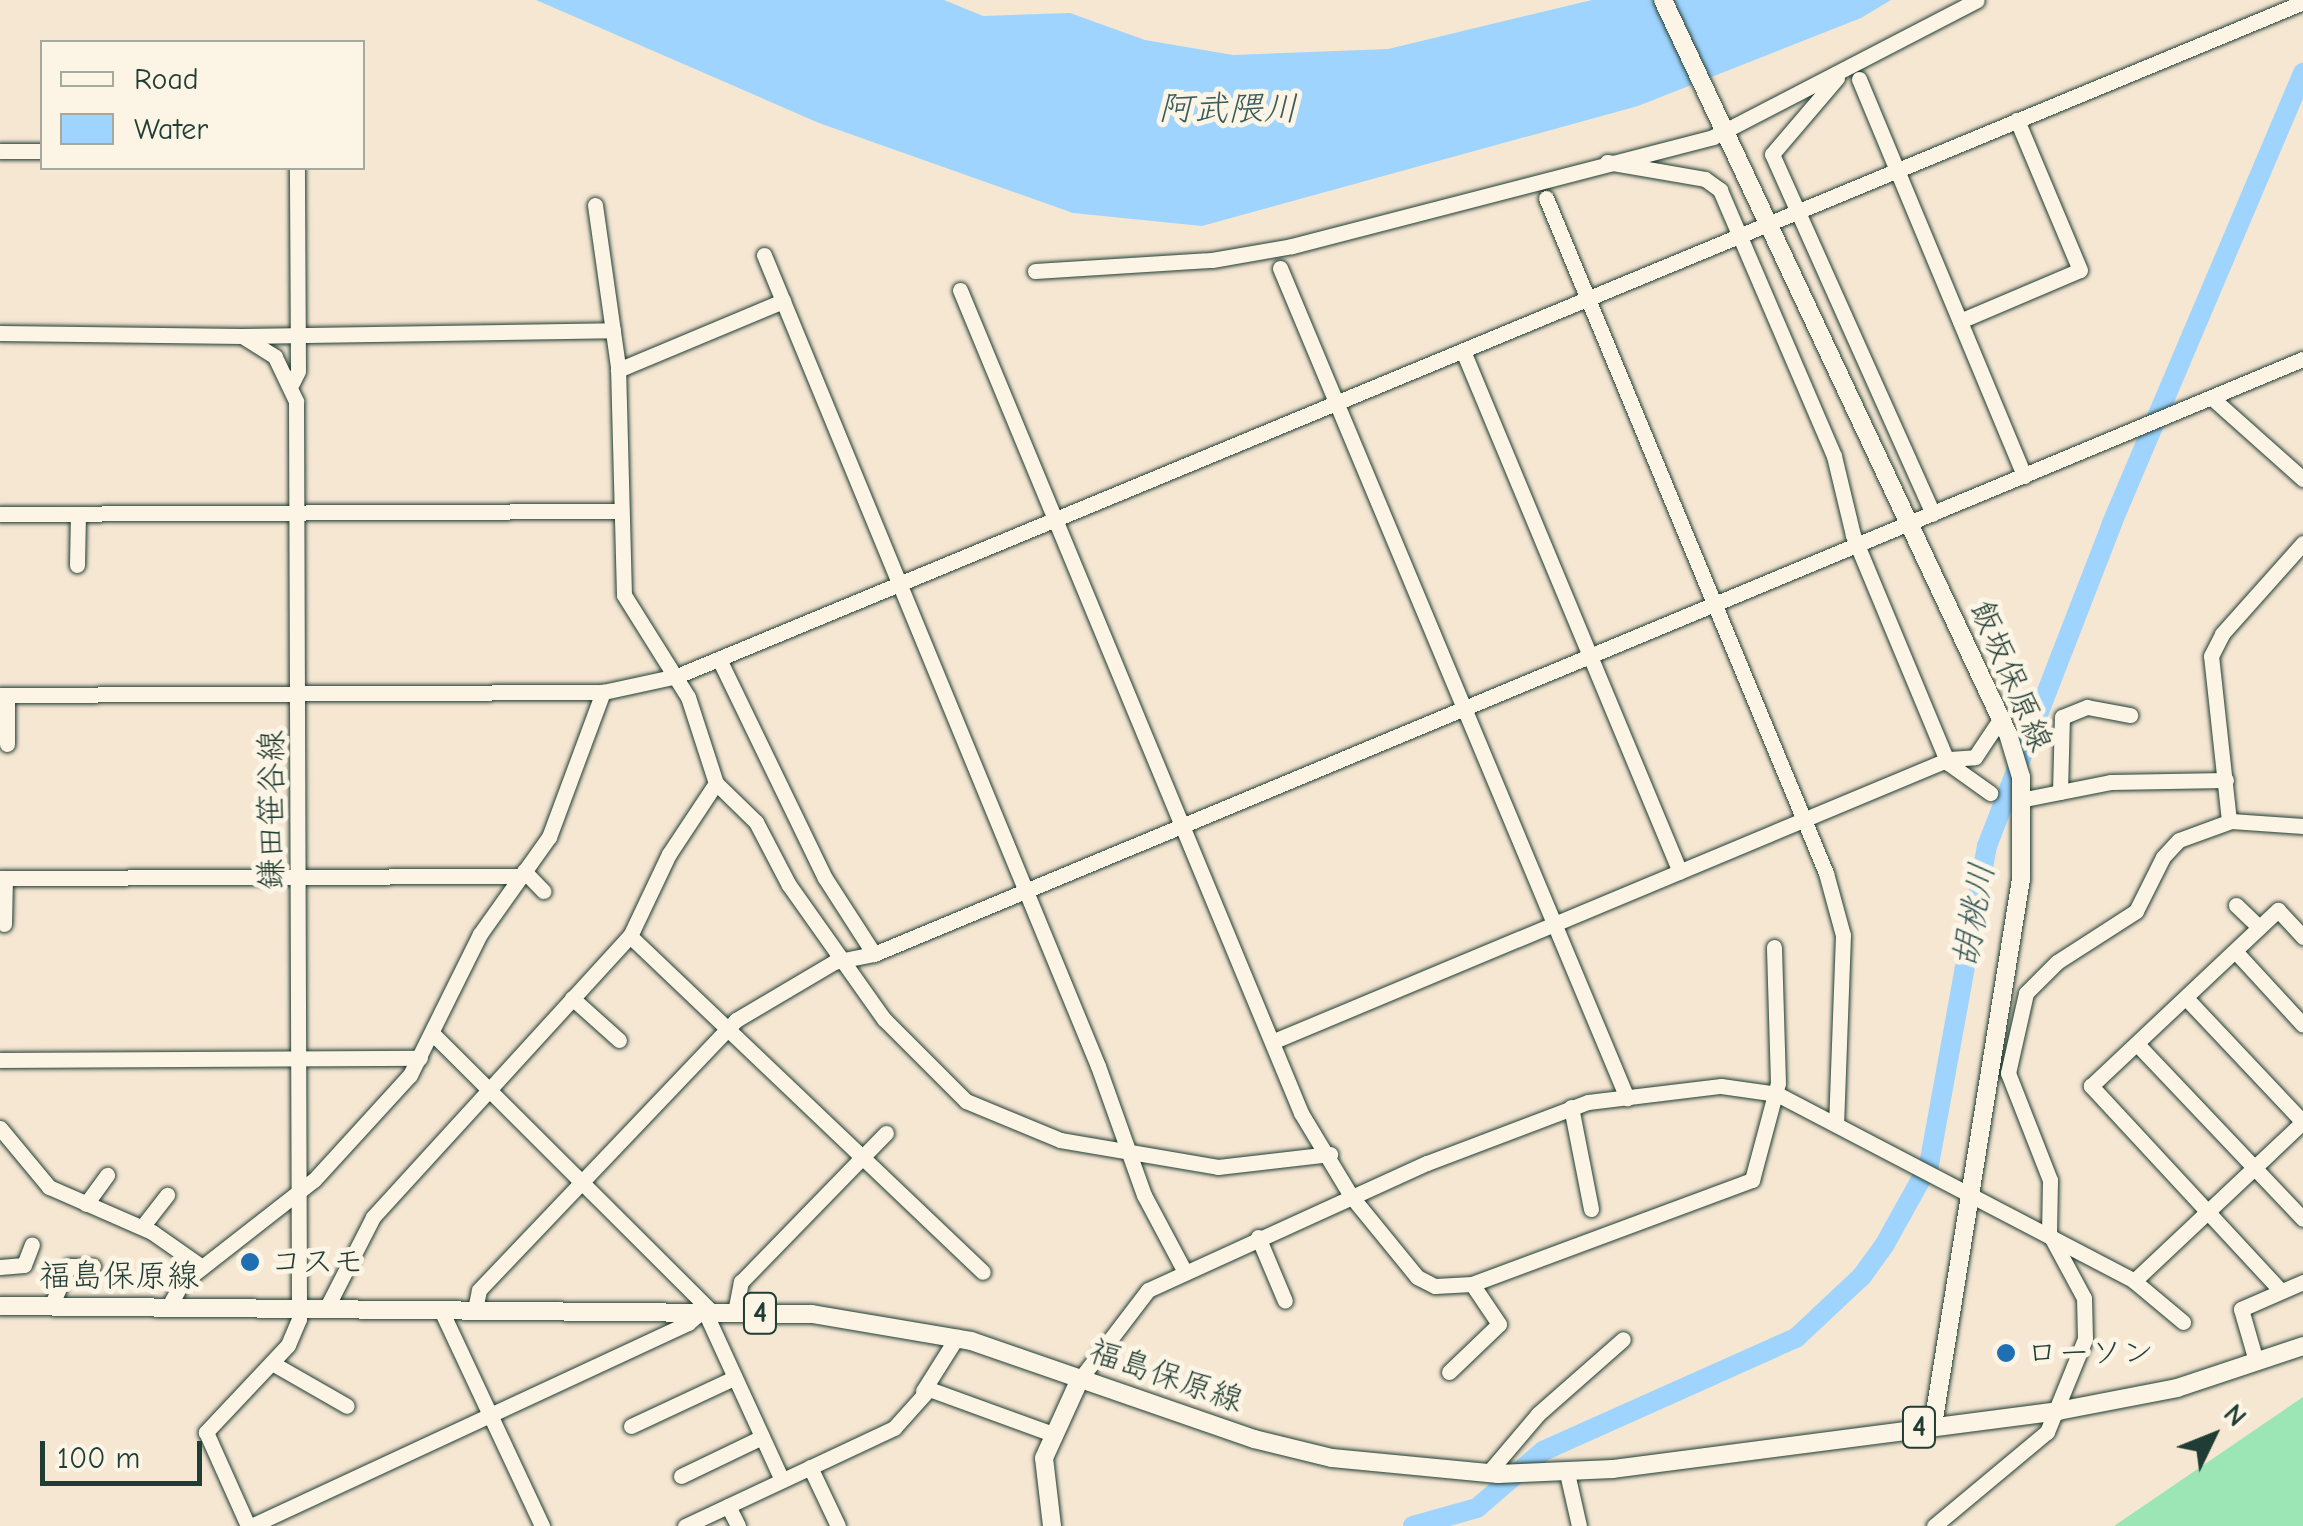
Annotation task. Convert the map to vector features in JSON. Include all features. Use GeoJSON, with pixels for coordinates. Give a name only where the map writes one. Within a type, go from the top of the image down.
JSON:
{"type":"FeatureCollection","features":[{"type":"Feature","properties":{"kind":"main road","name":"飯坂保原線"},"geometry":{"type":"LineString","coordinates":[[1663,0],[2014,748],[2024,798],[2022,879],[1934,1426]]}},
{"type":"Feature","properties":{"kind":"main road","name":"福島保原線"},"geometry":{"type":"LineString","coordinates":[[0,1306],[812,1314],[957,1337],[1254,1438],[1332,1458],[1493,1474],[1567,1473],[2058,1411],[2177,1388],[2303,1346]]}},
{"type":"Feature","properties":{"kind":"main road"},"geometry":{"type":"LineString","coordinates":[[1052,1526],[1043,1482],[1050,1433],[1080,1379]]}},
{"type":"Feature","properties":{"kind":"street"},"geometry":{"type":"LineString","coordinates":[[1036,271],[1212,260],[1292,246],[1724,133],[1978,0]]}},
{"type":"Feature","properties":{"kind":"street"},"geometry":{"type":"LineString","coordinates":[[6,744],[4,695],[604,692],[677,676],[2303,2]]}},
{"type":"Feature","properties":{"kind":"street"},"geometry":{"type":"LineString","coordinates":[[1838,73],[1772,154],[1933,514]]}},
{"type":"Feature","properties":{"kind":"street"},"geometry":{"type":"LineString","coordinates":[[1860,79],[2024,476]]}},
{"type":"Feature","properties":{"kind":"street"},"geometry":{"type":"LineString","coordinates":[[1960,321],[2080,270],[2017,120]]}},
{"type":"Feature","properties":{"kind":"street"},"geometry":{"type":"LineString","coordinates":[[0,151],[40,151]]}},
{"type":"Feature","properties":{"kind":"street"},"geometry":{"type":"LineString","coordinates":[[1607,162],[1710,180],[1741,234],[1834,456],[1858,545],[1948,760],[1990,793]]}},
{"type":"Feature","properties":{"kind":"street","name":"鎌田笹谷線"},"geometry":{"type":"LineString","coordinates":[[297,170],[298,332],[292,383],[299,513],[299,1307]]}},
{"type":"Feature","properties":{"kind":"street"},"geometry":{"type":"LineString","coordinates":[[1546,198],[1804,821],[1843,935],[1836,1123]]}},
{"type":"Feature","properties":{"kind":"street"},"geometry":{"type":"LineString","coordinates":[[595,205],[618,370],[624,595],[677,676],[716,783],[756,822],[789,885],[884,1019],[966,1100],[1060,1140],[1184,1165],[1252,1168],[1330,1154]]}},
{"type":"Feature","properties":{"kind":"street"},"geometry":{"type":"LineString","coordinates":[[764,255],[1027,891],[1126,1152],[1185,1272]]}},
{"type":"Feature","properties":{"kind":"street"},"geometry":{"type":"LineString","coordinates":[[1280,268],[1627,1098]]}},
{"type":"Feature","properties":{"kind":"street"},"geometry":{"type":"LineString","coordinates":[[960,290],[1301,1113],[1330,1154],[1351,1196],[1417,1278],[1436,1286],[1472,1284],[1752,1180],[1777,1094],[1774,947]]}},
{"type":"Feature","properties":{"kind":"street"},"geometry":{"type":"LineString","coordinates":[[618,370],[783,301]]}},
{"type":"Feature","properties":{"kind":"street"},"geometry":{"type":"LineString","coordinates":[[0,333],[242,336],[298,332],[613,330]]}},
{"type":"Feature","properties":{"kind":"street"},"geometry":{"type":"LineString","coordinates":[[242,336],[275,357],[292,383]]}},
{"type":"Feature","properties":{"kind":"street"},"geometry":{"type":"LineString","coordinates":[[1463,351],[1680,872]]}},
{"type":"Feature","properties":{"kind":"street"},"geometry":{"type":"LineString","coordinates":[[475,1309],[479,1290],[728,1029],[842,960],[874,954],[2303,360]]}},
{"type":"Feature","properties":{"kind":"street"},"geometry":{"type":"LineString","coordinates":[[2212,398],[2303,479]]}},
{"type":"Feature","properties":{"kind":"street"},"geometry":{"type":"LineString","coordinates":[[0,514],[621,511]]}},
{"type":"Feature","properties":{"kind":"street"},"geometry":{"type":"LineString","coordinates":[[77,565],[78,514]]}},
{"type":"Feature","properties":{"kind":"street"},"geometry":{"type":"LineString","coordinates":[[2229,821],[2213,650],[2303,543]]}},
{"type":"Feature","properties":{"kind":"street"},"geometry":{"type":"LineString","coordinates":[[719,659],[825,878],[874,954]]}},
{"type":"Feature","properties":{"kind":"street"},"geometry":{"type":"LineString","coordinates":[[169,1306],[182,1284],[302,1190],[420,1058],[472,949],[571,792],[604,692]]}},
{"type":"Feature","properties":{"kind":"street"},"geometry":{"type":"LineString","coordinates":[[2060,792],[2062,717],[2087,707],[2130,715]]}},
{"type":"Feature","properties":{"kind":"street"},"geometry":{"type":"LineString","coordinates":[[1274,1042],[1948,760],[1975,757],[2000,718]]}},
{"type":"Feature","properties":{"kind":"street"},"geometry":{"type":"LineString","coordinates":[[2024,798],[2130,780],[2226,780]]}},
{"type":"Feature","properties":{"kind":"street"},"geometry":{"type":"LineString","coordinates":[[326,1307],[373,1217],[630,936],[669,854],[716,783]]}},
{"type":"Feature","properties":{"kind":"street"},"geometry":{"type":"LineString","coordinates":[[1934,1526],[2040,1440],[2058,1411],[2083,1349],[2087,1312],[2050,1232],[2050,1180],[2008,1073],[2030,988],[2057,962],[2136,911],[2163,857],[2179,840],[2229,821],[2303,826]]}},
{"type":"Feature","properties":{"kind":"street"},"geometry":{"type":"LineString","coordinates":[[4,924],[3,878],[522,874],[544,891]]}},
{"type":"Feature","properties":{"kind":"street"},"geometry":{"type":"LineString","coordinates":[[2236,905],[2259,928]]}},
{"type":"Feature","properties":{"kind":"street"},"geometry":{"type":"LineString","coordinates":[[2281,1292],[2092,1094],[2092,1086],[2278,910],[2303,936]]}},
{"type":"Feature","properties":{"kind":"street"},"geometry":{"type":"LineString","coordinates":[[630,936],[983,1272]]}},
{"type":"Feature","properties":{"kind":"street"},"geometry":{"type":"LineString","coordinates":[[2235,951],[2303,1025]]}},
{"type":"Feature","properties":{"kind":"street"},"geometry":{"type":"LineString","coordinates":[[2004,985],[2030,988]]}},
{"type":"Feature","properties":{"kind":"street"},"geometry":{"type":"LineString","coordinates":[[572,998],[619,1040]]}},
{"type":"Feature","properties":{"kind":"street"},"geometry":{"type":"LineString","coordinates":[[2134,1280],[2303,1122],[2186,998]]}},
{"type":"Feature","properties":{"kind":"street"},"geometry":{"type":"LineString","coordinates":[[433,1034],[585,1180],[706,1312],[782,1480]]}},
{"type":"Feature","properties":{"kind":"street"},"geometry":{"type":"LineString","coordinates":[[2137,1044],[2303,1219]]}},
{"type":"Feature","properties":{"kind":"street"},"geometry":{"type":"LineString","coordinates":[[0,1060],[420,1058]]}},
{"type":"Feature","properties":{"kind":"street"},"geometry":{"type":"LineString","coordinates":[[1080,1379],[1136,1302],[1185,1272],[1258,1237],[1571,1107],[1721,1086],[1777,1094],[2050,1232],[2134,1280],[2183,1322]]}},
{"type":"Feature","properties":{"kind":"street"},"geometry":{"type":"LineString","coordinates":[[1571,1107],[1592,1209]]}},
{"type":"Feature","properties":{"kind":"street"},"geometry":{"type":"LineString","coordinates":[[0,1128],[44,1182],[142,1228],[202,1267]]}},
{"type":"Feature","properties":{"kind":"street"},"geometry":{"type":"LineString","coordinates":[[734,1312],[742,1282],[886,1133]]}},
{"type":"Feature","properties":{"kind":"street"},"geometry":{"type":"LineString","coordinates":[[86,1204],[107,1176]]}},
{"type":"Feature","properties":{"kind":"street"},"geometry":{"type":"LineString","coordinates":[[142,1228],[168,1194]]}},
{"type":"Feature","properties":{"kind":"street"},"geometry":{"type":"LineString","coordinates":[[1258,1237],[1286,1300]]}},
{"type":"Feature","properties":{"kind":"street"},"geometry":{"type":"LineString","coordinates":[[0,1266],[24,1265],[32,1244]]}},
{"type":"Feature","properties":{"kind":"street"},"geometry":{"type":"LineString","coordinates":[[52,1306],[69,1266],[93,1266]]}},
{"type":"Feature","properties":{"kind":"street"},"geometry":{"type":"LineString","coordinates":[[2256,1361],[2241,1309],[2303,1282]]}},
{"type":"Feature","properties":{"kind":"street"},"geometry":{"type":"LineString","coordinates":[[1449,1372],[1500,1324],[1472,1284]]}},
{"type":"Feature","properties":{"kind":"street"},"geometry":{"type":"LineString","coordinates":[[299,1307],[296,1334],[206,1432],[249,1526],[706,1312]]}},
{"type":"Feature","properties":{"kind":"street"},"geometry":{"type":"LineString","coordinates":[[440,1308],[542,1526]]}},
{"type":"Feature","properties":{"kind":"street"},"geometry":{"type":"LineString","coordinates":[[685,1526],[894,1428],[957,1337]]}},
{"type":"Feature","properties":{"kind":"street"},"geometry":{"type":"LineString","coordinates":[[1493,1474],[1538,1414],[1624,1339]]}},
{"type":"Feature","properties":{"kind":"street"},"geometry":{"type":"LineString","coordinates":[[272,1363],[347,1406]]}},
{"type":"Feature","properties":{"kind":"street"},"geometry":{"type":"LineString","coordinates":[[631,1426],[734,1378]]}},
{"type":"Feature","properties":{"kind":"street"},"geometry":{"type":"LineString","coordinates":[[923,1391],[1050,1433]]}},
{"type":"Feature","properties":{"kind":"street"},"geometry":{"type":"LineString","coordinates":[[681,1476],[762,1437]]}},
{"type":"Feature","properties":{"kind":"street"},"geometry":{"type":"LineString","coordinates":[[810,1467],[838,1526]]}},
{"type":"Feature","properties":{"kind":"street"},"geometry":{"type":"LineString","coordinates":[[1567,1473],[1578,1526]]}},
{"type":"Feature","properties":{"kind":"street"},"geometry":{"type":"LineString","coordinates":[[728,1506],[738,1526]]}},
{"type":"Feature","properties":{"kind":"green space"},"geometry":{"type":"Polygon","coordinates":[[[2303,1397],[2303,1526],[2114,1526],[2224,1451],[2303,1397]]]}},
{"type":"Feature","properties":{"kind":"water","name":"阿武隈川"},"geometry":{"type":"Polygon","coordinates":[[[536,0],[944,0],[983,16],[1070,13],[1145,40],[1233,55],[1388,49],[1592,0],[1891,0],[1861,18],[1638,106],[1202,226],[1073,213],[819,123],[536,0]]]}},
{"type":"Feature","properties":{"kind":"waterway","name":"胡桃川"},"geometry":{"type":"LineString","coordinates":[[1413,1526],[1477,1508],[1543,1451],[1796,1338],[1862,1276],[1885,1244],[1929,1165],[1987,846],[2112,523],[2303,73]]}},
{"type":"Feature","properties":{"kind":"place","name":"コスモ"},"geometry":{"type":"Point","coordinates":[250,1262]}},
{"type":"Feature","properties":{"kind":"place","name":"ローソン"},"geometry":{"type":"Point","coordinates":[2006,1353]}}]}
